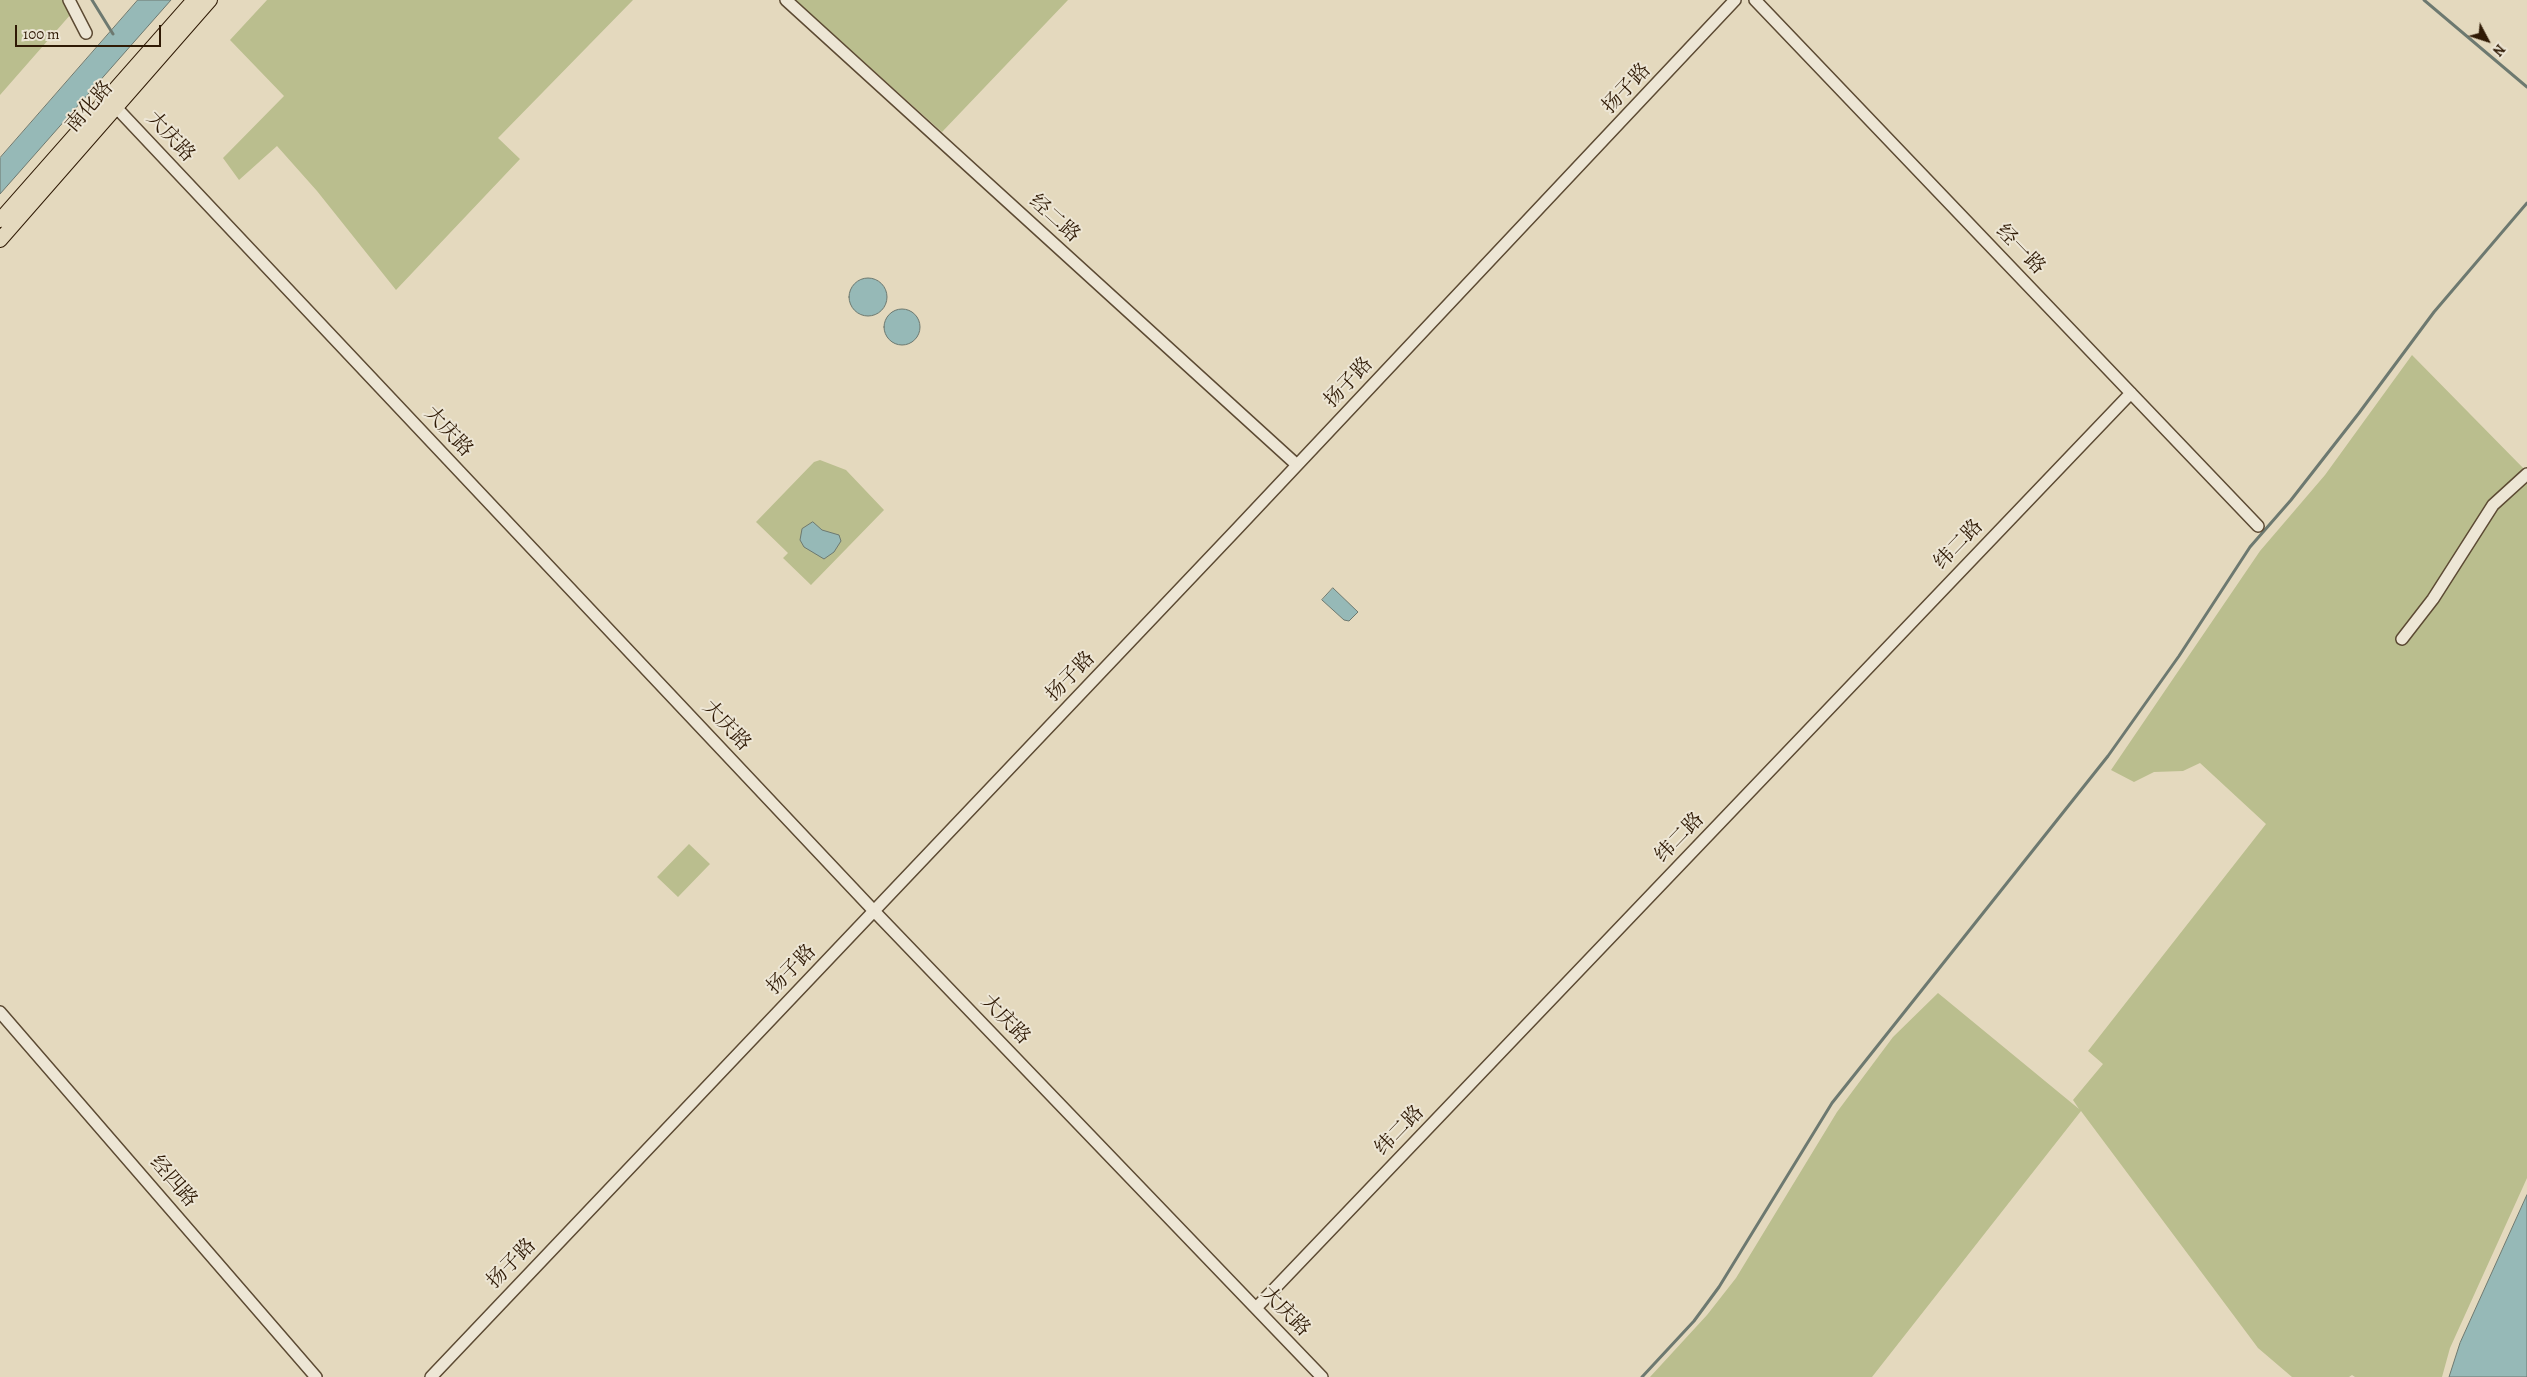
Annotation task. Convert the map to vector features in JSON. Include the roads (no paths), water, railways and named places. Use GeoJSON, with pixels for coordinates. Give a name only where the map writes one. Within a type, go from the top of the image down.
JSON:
{"type":"FeatureCollection","features":[{"type":"Feature","properties":{"kind":"main road","name":"南化路"},"geometry":{"type":"LineString","coordinates":[[0,240],[194,0]]}},
{"type":"Feature","properties":{"kind":"main road","name":"南化路"},"geometry":{"type":"LineString","coordinates":[[0,220],[210,0]]}},
{"type":"Feature","properties":{"kind":"street"},"geometry":{"type":"LineString","coordinates":[[69,0],[86,33]]}},
{"type":"Feature","properties":{"kind":"street","name":"经二路"},"geometry":{"type":"LineString","coordinates":[[786,0],[1297,465]]}},
{"type":"Feature","properties":{"kind":"street","name":"扬子路"},"geometry":{"type":"LineString","coordinates":[[430,1377],[1297,465],[1735,0]]}},
{"type":"Feature","properties":{"kind":"street","name":"经一路"},"geometry":{"type":"LineString","coordinates":[[1755,0],[2258,526]]}},
{"type":"Feature","properties":{"kind":"street","name":"大庆路"},"geometry":{"type":"LineString","coordinates":[[112,102],[874,911],[1322,1377]]}},
{"type":"Feature","properties":{"kind":"street","name":"纬二路"},"geometry":{"type":"LineString","coordinates":[[1256,1308],[2131,393]]}},
{"type":"Feature","properties":{"kind":"street"},"geometry":{"type":"LineString","coordinates":[[2402,639],[2433,599],[2492,504],[2527,474]]}},
{"type":"Feature","properties":{"kind":"street","name":"经四路"},"geometry":{"type":"LineString","coordinates":[[0,1012],[316,1377]]}},
{"type":"Feature","properties":{"kind":"water"},"geometry":{"type":"Polygon","coordinates":[[[138,0],[171,0],[0,194],[0,158],[138,0]]]}},
{"type":"Feature","properties":{"kind":"water"},"geometry":{"type":"Polygon","coordinates":[[[868,278],[882,283],[887,297],[882,311],[868,316],[854,311],[849,297],[854,283],[868,278]]]}},
{"type":"Feature","properties":{"kind":"water"},"geometry":{"type":"Polygon","coordinates":[[[902,309],[909,310],[915,314],[919,320],[919,334],[915,340],[909,344],[902,345],[895,344],[889,340],[885,334],[884,327],[885,320],[889,314],[895,310],[902,309]]]}},
{"type":"Feature","properties":{"kind":"water"},"geometry":{"type":"Polygon","coordinates":[[[813,522],[822,530],[839,535],[841,541],[834,552],[824,559],[804,547],[800,540],[802,529],[813,522]]]}},
{"type":"Feature","properties":{"kind":"water"},"geometry":{"type":"Polygon","coordinates":[[[1333,588],[1358,612],[1349,621],[1344,620],[1322,600],[1333,588]]]}},
{"type":"Feature","properties":{"kind":"water"},"geometry":{"type":"Polygon","coordinates":[[[2527,1195],[2527,1377],[2449,1377],[2460,1343],[2527,1195]]]}},
{"type":"Feature","properties":{"kind":"waterway"},"geometry":{"type":"LineString","coordinates":[[92,0],[113,34]]}},
{"type":"Feature","properties":{"kind":"waterway"},"geometry":{"type":"LineString","coordinates":[[2424,0],[2527,87]]}},
{"type":"Feature","properties":{"kind":"waterway"},"geometry":{"type":"LineString","coordinates":[[1642,1377],[1694,1321],[1719,1287],[1832,1103],[2108,756],[2179,656],[2250,547],[2291,500],[2434,312],[2527,203]]}}]}
